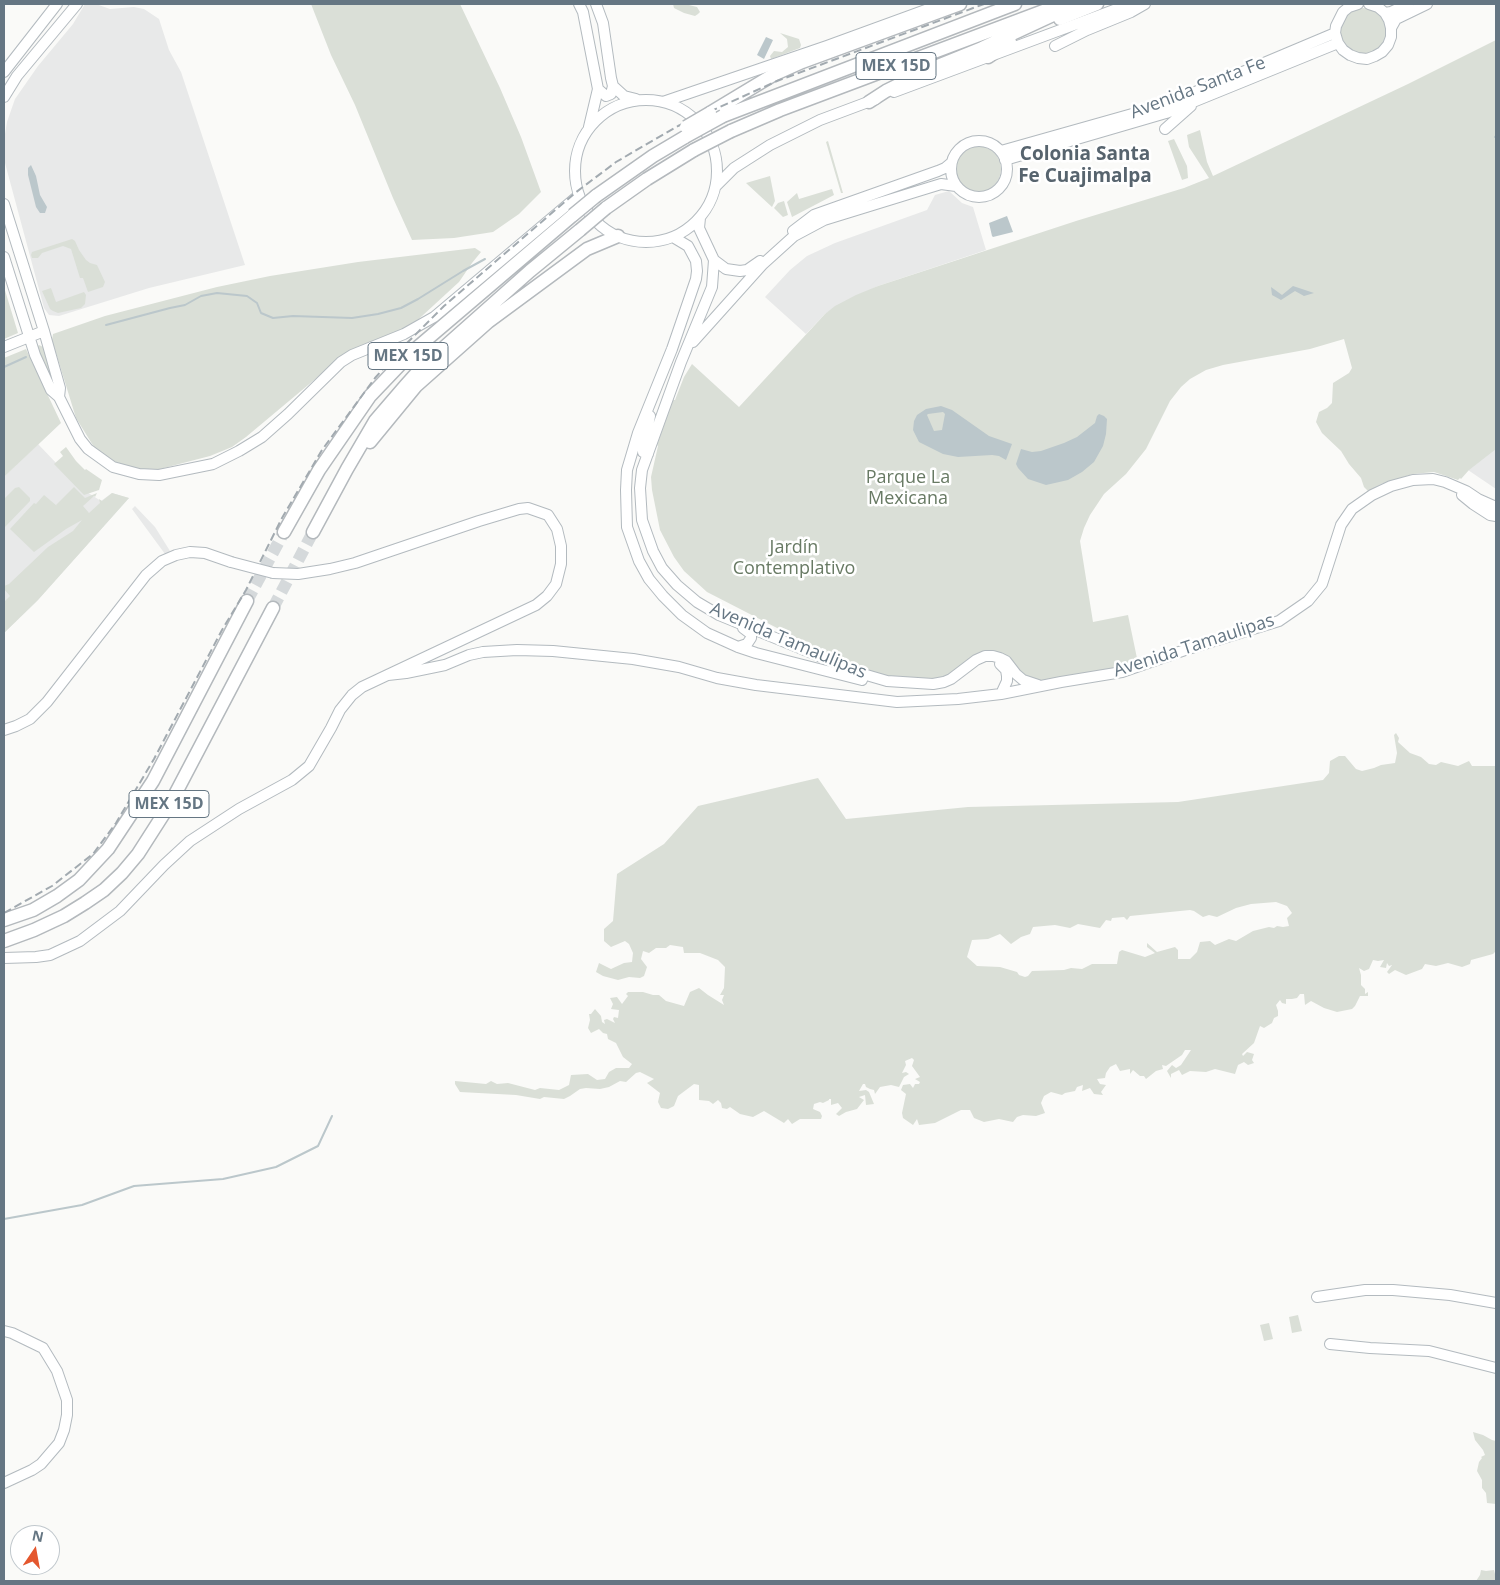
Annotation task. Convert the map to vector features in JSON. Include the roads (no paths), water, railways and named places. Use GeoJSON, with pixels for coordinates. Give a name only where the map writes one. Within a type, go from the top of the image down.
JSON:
{"type":"FeatureCollection","features":[{"type":"Feature","properties":{"kind":"highway"},"geometry":{"type":"LineString","coordinates":[[683,134],[710,113],[773,75],[802,62],[960,4]]}},
{"type":"Feature","properties":{"kind":"highway","name":"MEX 15D"},"geometry":{"type":"LineString","coordinates":[[284,532],[319,470],[370,396],[412,352],[596,196],[683,134],[724,116],[1015,4]]}},
{"type":"Feature","properties":{"kind":"highway","name":"MEX 15D"},"geometry":{"type":"LineString","coordinates":[[313,532],[346,469],[375,421],[423,366],[530,271],[606,208],[694,150],[731,131],[772,113],[1062,4]]}},
{"type":"Feature","properties":{"kind":"highway"},"geometry":{"type":"LineString","coordinates":[[869,102],[886,91],[935,67],[982,48],[1073,4]]}},
{"type":"Feature","properties":{"kind":"highway"},"geometry":{"type":"LineString","coordinates":[[988,58],[1029,32],[1097,4]]}},
{"type":"Feature","properties":{"kind":"highway"},"geometry":{"type":"LineString","coordinates":[[346,469],[416,386],[488,322],[587,249],[618,236]]}},
{"type":"Feature","properties":{"kind":"highway","name":"MEX 15D"},"geometry":{"type":"LineString","coordinates":[[4,920],[33,910],[57,896],[84,875],[108,849],[153,781],[247,601]]}},
{"type":"Feature","properties":{"kind":"highway","name":"MEX 15D"},"geometry":{"type":"LineString","coordinates":[[4,941],[34,930],[85,904],[116,879],[138,854],[170,804],[273,608]]}},
{"type":"Feature","properties":{"kind":"street"},"geometry":{"type":"LineString","coordinates":[[4,72],[57,4]]}},
{"type":"Feature","properties":{"kind":"street"},"geometry":{"type":"LineString","coordinates":[[4,97],[17,76],[77,4]]}},
{"type":"Feature","properties":{"kind":"street"},"geometry":{"type":"LineString","coordinates":[[579,4],[583,12],[598,90],[589,129]]}},
{"type":"Feature","properties":{"kind":"street"},"geometry":{"type":"LineString","coordinates":[[596,4],[603,23],[611,78],[614,86],[624,96],[663,102],[691,116],[702,127],[716,155],[718,171],[716,186],[710,203],[700,218],[673,237],[645,242],[618,236],[602,226],[588,212],[579,195],[575,164],[582,140],[599,117],[626,103],[642,100]]}},
{"type":"Feature","properties":{"kind":"street"},"geometry":{"type":"LineString","coordinates":[[663,102],[827,46],[942,4]]}},
{"type":"Feature","properties":{"kind":"street"},"geometry":{"type":"LineString","coordinates":[[716,186],[734,168],[770,145],[820,120],[1130,4]]}},
{"type":"Feature","properties":{"kind":"street"},"geometry":{"type":"LineString","coordinates":[[1055,46],[1145,4]]}},
{"type":"Feature","properties":{"kind":"street"},"geometry":{"type":"LineString","coordinates":[[1358,4],[1349,7],[1343,12],[1336,26],[1337,38],[1343,50],[1350,55],[1367,59],[1379,54],[1388,45],[1391,37],[1391,28],[1385,13],[1378,7],[1369,4]]}},
{"type":"Feature","properties":{"kind":"street"},"geometry":{"type":"LineString","coordinates":[[1385,13],[1408,4]]}},
{"type":"Feature","properties":{"kind":"street"},"geometry":{"type":"LineString","coordinates":[[1391,28],[1396,19],[1427,4]]}},
{"type":"Feature","properties":{"kind":"street"},"geometry":{"type":"LineString","coordinates":[[589,40],[595,33],[599,34],[606,43]]}},
{"type":"Feature","properties":{"kind":"street","name":"Avenida Santa Fe"},"geometry":{"type":"LineString","coordinates":[[1003,156],[1166,113],[1337,38]]}},
{"type":"Feature","properties":{"kind":"street","name":"Avenida Santa Fe"},"geometry":{"type":"LineString","coordinates":[[1003,156],[1164,105],[1337,38]]}},
{"type":"Feature","properties":{"kind":"street"},"geometry":{"type":"LineString","coordinates":[[598,90],[606,96],[611,94],[614,86]]}},
{"type":"Feature","properties":{"kind":"street"},"geometry":{"type":"LineString","coordinates":[[1165,129],[1198,100]]}},
{"type":"Feature","properties":{"kind":"street"},"geometry":{"type":"LineString","coordinates":[[974,142],[988,143],[1003,156],[1007,170],[1006,178],[1002,186],[988,196],[979,198],[970,196],[962,192],[952,179],[951,163],[960,148],[974,142]]}},
{"type":"Feature","properties":{"kind":"street"},"geometry":{"type":"LineString","coordinates":[[714,260],[731,271],[747,270],[756,265],[787,236],[814,215],[938,171],[951,163]]}},
{"type":"Feature","properties":{"kind":"street"},"geometry":{"type":"LineString","coordinates":[[687,348],[760,268],[794,236],[824,220],[941,184],[956,186]]}},
{"type":"Feature","properties":{"kind":"street"},"geometry":{"type":"LineString","coordinates":[[4,257],[35,355],[51,390],[59,397],[76,433],[88,449],[113,467],[139,474],[159,475],[213,464],[262,437],[341,362],[352,355],[404,334],[434,317],[579,195]]}},
{"type":"Feature","properties":{"kind":"street"},"geometry":{"type":"LineString","coordinates":[[4,204],[44,331],[60,388],[59,397]]}},
{"type":"Feature","properties":{"kind":"street","name":"Avenida Tamaulipas"},"geometry":{"type":"LineString","coordinates":[[700,218],[699,228],[714,260],[712,287],[687,348],[642,470],[640,488],[642,520],[653,551],[662,568],[677,585],[697,602],[719,615],[863,674],[887,681],[934,684],[951,679],[976,660],[985,656],[993,656],[1006,661],[1023,680],[1041,686]]}},
{"type":"Feature","properties":{"kind":"street","name":"Avenida Tamaulipas"},"geometry":{"type":"LineString","coordinates":[[673,237],[688,246],[694,254],[696,278],[669,357],[632,450],[626,500],[627,527],[639,561],[649,579],[682,615],[707,632],[738,647],[886,685],[934,689],[955,684],[979,665],[992,661],[1006,670],[1007,681],[1001,694]]}},
{"type":"Feature","properties":{"kind":"street"},"geometry":{"type":"LineString","coordinates":[[4,347],[44,331]]}},
{"type":"Feature","properties":{"kind":"street"},"geometry":{"type":"LineString","coordinates":[[648,454],[643,452],[643,450],[650,415],[649,405]]}},
{"type":"Feature","properties":{"kind":"street","name":"Avenida Tamaulipas"},"geometry":{"type":"LineString","coordinates":[[388,674],[406,673],[445,665],[469,655],[483,652],[517,650],[633,659],[679,667],[717,678],[756,685],[897,702],[958,699],[1001,694],[1122,672],[1279,621],[1308,601],[1322,584],[1341,525],[1352,509],[1372,495],[1391,486],[1413,480],[1434,479],[1445,482],[1496,507]]}},
{"type":"Feature","properties":{"kind":"street","name":"Avenida Tamaulipas"},"geometry":{"type":"LineString","coordinates":[[1455,487],[1473,504],[1496,516]]}},
{"type":"Feature","properties":{"kind":"street"},"geometry":{"type":"LineString","coordinates":[[626,500],[636,502],[642,520]]}},
{"type":"Feature","properties":{"kind":"street"},"geometry":{"type":"LineString","coordinates":[[4,730],[30,718],[47,702],[146,576],[162,561],[176,555],[190,552],[205,553],[273,573],[298,574],[355,563],[519,509],[528,508],[548,515],[557,529],[561,546],[561,564],[556,584],[547,596],[536,605],[440,652],[409,664],[362,687],[344,705],[309,766],[292,780],[239,809],[190,841],[120,911],[80,941],[50,956],[4,958]]}},
{"type":"Feature","properties":{"kind":"street"},"geometry":{"type":"LineString","coordinates":[[719,615],[722,619],[747,630],[751,634],[747,644],[738,647]]}},
{"type":"Feature","properties":{"kind":"street"},"geometry":{"type":"LineString","coordinates":[[795,662],[809,657],[809,651]]}},
{"type":"Feature","properties":{"kind":"street"},"geometry":{"type":"LineString","coordinates":[[440,652],[445,665]]}},
{"type":"Feature","properties":{"kind":"street"},"geometry":{"type":"LineString","coordinates":[[1317,1297],[1364,1290],[1393,1290],[1450,1295],[1496,1303]]}},
{"type":"Feature","properties":{"kind":"street"},"geometry":{"type":"LineString","coordinates":[[4,1331],[43,1348],[58,1371],[67,1400],[67,1415],[59,1443],[41,1464],[4,1483]]}},
{"type":"Feature","properties":{"kind":"street"},"geometry":{"type":"LineString","coordinates":[[1330,1344],[1429,1352],[1496,1368]]}},
{"type":"Feature","properties":{"kind":"waterway"},"geometry":{"type":"LineString","coordinates":[[106,325],[185,305],[201,296],[217,293],[247,296],[257,303],[261,313],[273,318],[293,316],[352,318],[378,314],[401,308],[485,259]]}},
{"type":"Feature","properties":{"kind":"waterway"},"geometry":{"type":"LineString","coordinates":[[4,367],[26,357]]}},
{"type":"Feature","properties":{"kind":"waterway"},"geometry":{"type":"LineString","coordinates":[[4,1219],[82,1205],[134,1186],[223,1179],[276,1167],[318,1146],[332,1116]]}},
{"type":"Feature","properties":{"kind":"tunnel"},"geometry":{"type":"LineString","coordinates":[[247,601],[284,532]]}},
{"type":"Feature","properties":{"kind":"tunnel"},"geometry":{"type":"LineString","coordinates":[[273,608],[313,532]]}},
{"type":"Feature","properties":{"kind":"railway"},"geometry":{"type":"LineString","coordinates":[[4,913],[52,886],[93,854],[116,823],[154,759],[222,630],[246,590],[282,518],[322,450],[375,378],[444,306],[575,193],[616,162],[678,126],[777,81],[984,4]]}},
{"type":"Feature","properties":{"kind":"district","name":"Colonia Santa Fe Cuajimalpa"},"geometry":{"type":"Point","coordinates":[1085,166]}},
{"type":"Feature","properties":{"kind":"park label","name":"Parque La Mexicana"},"geometry":{"type":"Point","coordinates":[908,488]}},
{"type":"Feature","properties":{"kind":"park label","name":"Jardín Contemplativo"},"geometry":{"type":"Point","coordinates":[794,558]}}]}
